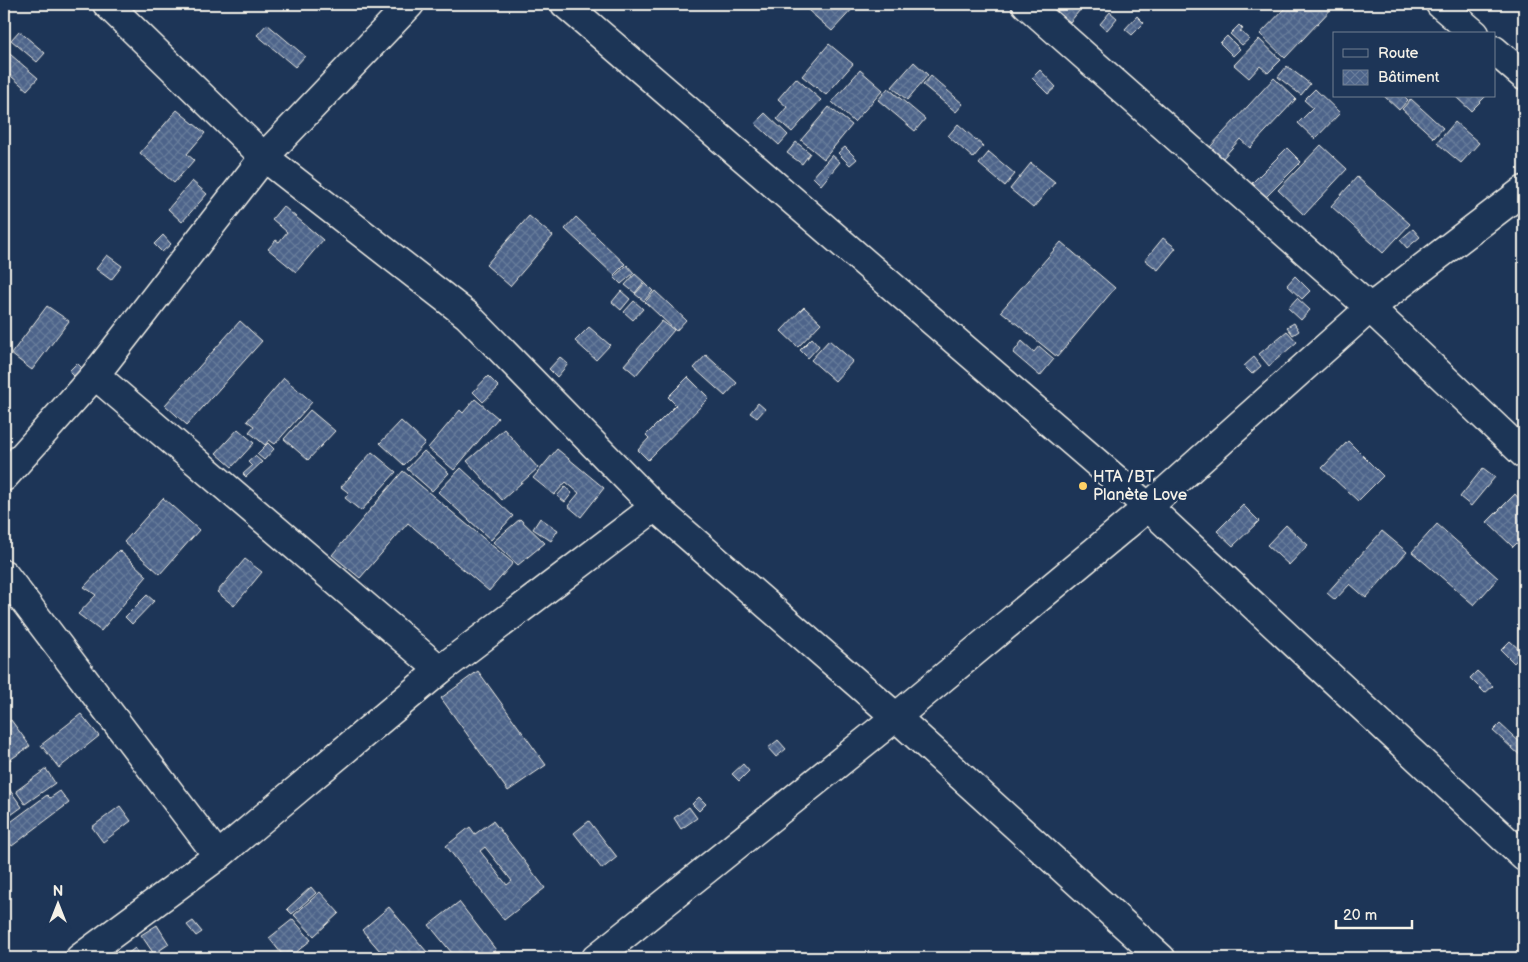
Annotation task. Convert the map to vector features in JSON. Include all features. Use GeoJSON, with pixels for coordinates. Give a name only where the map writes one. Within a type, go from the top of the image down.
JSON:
{"type":"FeatureCollection","features":[{"type":"Feature","properties":{"kind":"street"},"geometry":{"type":"LineString","coordinates":[[108,4],[264,157],[467,315],[655,506],[896,717],[1148,954]]}},
{"type":"Feature","properties":{"kind":"street"},"geometry":{"type":"LineString","coordinates":[[4,477],[95,375],[264,157],[410,4]]}},
{"type":"Feature","properties":{"kind":"street"},"geometry":{"type":"LineString","coordinates":[[565,4],[1148,506],[1524,857]]}},
{"type":"Feature","properties":{"kind":"street"},"geometry":{"type":"LineString","coordinates":[[1026,4],[1370,308],[1524,454]]}},
{"type":"Feature","properties":{"kind":"street"},"geometry":{"type":"LineString","coordinates":[[1440,4],[1473,32]]}},
{"type":"Feature","properties":{"kind":"street"},"geometry":{"type":"LineString","coordinates":[[1496,52],[1524,76]]}},
{"type":"Feature","properties":{"kind":"street"},"geometry":{"type":"LineString","coordinates":[[596,958],[896,717],[1148,506],[1370,308],[1524,190]]}},
{"type":"Feature","properties":{"kind":"street"},"geometry":{"type":"LineString","coordinates":[[95,375],[440,670]]}},
{"type":"Feature","properties":{"kind":"street"},"geometry":{"type":"LineString","coordinates":[[80,958],[218,856],[440,670],[655,506]]}},
{"type":"Feature","properties":{"kind":"street"},"geometry":{"type":"LineString","coordinates":[[4,574],[218,856]]}},
{"type":"Feature","properties":{"kind":"building"},"geometry":{"type":"Polygon","coordinates":[[[801,4],[857,4],[832,31],[801,4]]]}},
{"type":"Feature","properties":{"kind":"building"},"geometry":{"type":"Polygon","coordinates":[[[1064,4],[1074,4],[1080,10],[1070,22],[1057,11],[1064,4]]]}},
{"type":"Feature","properties":{"kind":"building"},"geometry":{"type":"Polygon","coordinates":[[[1289,4],[1336,4],[1285,58],[1260,34],[1289,4]]]}},
{"type":"Feature","properties":{"kind":"building"},"geometry":{"type":"Polygon","coordinates":[[[1110,12],[1117,18],[1107,30],[1100,24],[1110,12]]]}},
{"type":"Feature","properties":{"kind":"building"},"geometry":{"type":"Polygon","coordinates":[[[1137,16],[1144,23],[1132,35],[1125,29],[1137,16]]]}},
{"type":"Feature","properties":{"kind":"building"},"geometry":{"type":"Polygon","coordinates":[[[267,24],[305,56],[295,67],[257,35],[267,24]]]}},
{"type":"Feature","properties":{"kind":"building"},"geometry":{"type":"Polygon","coordinates":[[[1239,25],[1243,29],[1240,31],[1249,39],[1242,45],[1230,34],[1239,25]]]}},
{"type":"Feature","properties":{"kind":"building"},"geometry":{"type":"Polygon","coordinates":[[[19,31],[45,53],[37,62],[11,40],[19,31]]]}},
{"type":"Feature","properties":{"kind":"building"},"geometry":{"type":"Polygon","coordinates":[[[1227,36],[1240,49],[1233,56],[1220,43],[1227,36]]]}},
{"type":"Feature","properties":{"kind":"building"},"geometry":{"type":"Polygon","coordinates":[[[1259,39],[1281,60],[1268,73],[1260,66],[1249,78],[1234,65],[1259,39]]]}},
{"type":"Feature","properties":{"kind":"building"},"geometry":{"type":"Polygon","coordinates":[[[829,44],[853,64],[826,95],[802,76],[829,44]]]}},
{"type":"Feature","properties":{"kind":"building"},"geometry":{"type":"Polygon","coordinates":[[[4,49],[38,78],[27,90],[4,70],[4,49]]]}},
{"type":"Feature","properties":{"kind":"building"},"geometry":{"type":"Polygon","coordinates":[[[914,62],[928,75],[907,100],[892,87],[914,62]]]}},
{"type":"Feature","properties":{"kind":"building"},"geometry":{"type":"Polygon","coordinates":[[[1287,66],[1310,84],[1301,95],[1278,77],[1287,66]]]}},
{"type":"Feature","properties":{"kind":"building"},"geometry":{"type":"Polygon","coordinates":[[[860,70],[883,90],[854,122],[832,102],[860,70]]]}},
{"type":"Feature","properties":{"kind":"building"},"geometry":{"type":"Polygon","coordinates":[[[1040,70],[1056,87],[1048,94],[1032,78],[1040,70]]]}},
{"type":"Feature","properties":{"kind":"building"},"geometry":{"type":"Polygon","coordinates":[[[931,76],[963,104],[956,112],[923,85],[931,76]]]}},
{"type":"Feature","properties":{"kind":"building"},"geometry":{"type":"Polygon","coordinates":[[[796,78],[821,100],[792,132],[777,119],[787,107],[778,99],[796,78]]]}},
{"type":"Feature","properties":{"kind":"building"},"geometry":{"type":"Polygon","coordinates":[[[1274,78],[1296,99],[1250,148],[1240,139],[1223,158],[1210,147],[1274,78]]]}},
{"type":"Feature","properties":{"kind":"building"},"geometry":{"type":"Polygon","coordinates":[[[888,88],[925,119],[915,131],[878,100],[888,88]]]}},
{"type":"Feature","properties":{"kind":"building"},"geometry":{"type":"Polygon","coordinates":[[[1315,89],[1340,113],[1315,139],[1298,123],[1313,108],[1304,100],[1315,89]]]}},
{"type":"Feature","properties":{"kind":"building"},"geometry":{"type":"Polygon","coordinates":[[[1386,98],[1406,98],[1408,100],[1399,110],[1386,98]]]}},
{"type":"Feature","properties":{"kind":"building"},"geometry":{"type":"Polygon","coordinates":[[[1457,98],[1484,98],[1471,111],[1457,98]]]}},
{"type":"Feature","properties":{"kind":"building"},"geometry":{"type":"Polygon","coordinates":[[[1411,99],[1443,128],[1434,138],[1402,109],[1411,99]]]}},
{"type":"Feature","properties":{"kind":"building"},"geometry":{"type":"Polygon","coordinates":[[[829,107],[852,125],[824,159],[801,140],[829,107]]]}},
{"type":"Feature","properties":{"kind":"building"},"geometry":{"type":"Polygon","coordinates":[[[177,110],[205,133],[187,154],[194,160],[174,183],[140,153],[177,110]]]}},
{"type":"Feature","properties":{"kind":"building"},"geometry":{"type":"Polygon","coordinates":[[[765,113],[788,135],[779,145],[755,123],[765,113]]]}},
{"type":"Feature","properties":{"kind":"building"},"geometry":{"type":"Polygon","coordinates":[[[1455,122],[1479,143],[1461,163],[1437,143],[1455,122]]]}},
{"type":"Feature","properties":{"kind":"building"},"geometry":{"type":"Polygon","coordinates":[[[958,124],[983,146],[973,158],[948,136],[958,124]]]}},
{"type":"Feature","properties":{"kind":"building"},"geometry":{"type":"Polygon","coordinates":[[[796,142],[810,153],[802,164],[787,153],[796,142]]]}},
{"type":"Feature","properties":{"kind":"building"},"geometry":{"type":"Polygon","coordinates":[[[1321,145],[1347,169],[1304,215],[1278,190],[1321,145]]]}},
{"type":"Feature","properties":{"kind":"building"},"geometry":{"type":"Polygon","coordinates":[[[845,147],[857,159],[850,165],[838,153],[845,147]]]}},
{"type":"Feature","properties":{"kind":"building"},"geometry":{"type":"Polygon","coordinates":[[[1287,148],[1301,162],[1266,197],[1252,183],[1287,148]]]}},
{"type":"Feature","properties":{"kind":"building"},"geometry":{"type":"Polygon","coordinates":[[[989,152],[1015,174],[1005,186],[979,164],[989,152]]]}},
{"type":"Feature","properties":{"kind":"building"},"geometry":{"type":"Polygon","coordinates":[[[832,155],[840,162],[821,185],[813,177],[832,155]]]}},
{"type":"Feature","properties":{"kind":"building"},"geometry":{"type":"Polygon","coordinates":[[[1031,163],[1055,182],[1033,208],[1010,189],[1031,163]]]}},
{"type":"Feature","properties":{"kind":"building"},"geometry":{"type":"Polygon","coordinates":[[[1357,177],[1410,224],[1383,253],[1331,206],[1357,177]]]}},
{"type":"Feature","properties":{"kind":"building"},"geometry":{"type":"Polygon","coordinates":[[[192,181],[207,194],[182,222],[168,209],[192,181]]]}},
{"type":"Feature","properties":{"kind":"building"},"geometry":{"type":"Polygon","coordinates":[[[283,206],[323,240],[296,272],[268,249],[276,240],[279,242],[287,232],[272,219],[283,206]]]}},
{"type":"Feature","properties":{"kind":"building"},"geometry":{"type":"Polygon","coordinates":[[[529,216],[553,236],[510,286],[486,265],[529,216]]]}},
{"type":"Feature","properties":{"kind":"building"},"geometry":{"type":"Polygon","coordinates":[[[576,217],[625,264],[614,275],[565,229],[576,217]]]}},
{"type":"Feature","properties":{"kind":"building"},"geometry":{"type":"Polygon","coordinates":[[[1413,229],[1420,237],[1407,248],[1400,240],[1413,229]]]}},
{"type":"Feature","properties":{"kind":"building"},"geometry":{"type":"Polygon","coordinates":[[[163,235],[171,244],[162,252],[154,244],[163,235]]]}},
{"type":"Feature","properties":{"kind":"building"},"geometry":{"type":"Polygon","coordinates":[[[1163,238],[1176,248],[1158,270],[1145,260],[1163,238]]]}},
{"type":"Feature","properties":{"kind":"building"},"geometry":{"type":"Polygon","coordinates":[[[1061,242],[1115,288],[1057,357],[1001,311],[1061,242]]]}},
{"type":"Feature","properties":{"kind":"building"},"geometry":{"type":"Polygon","coordinates":[[[107,255],[122,266],[111,280],[96,269],[107,255]]]}},
{"type":"Feature","properties":{"kind":"building"},"geometry":{"type":"Polygon","coordinates":[[[627,265],[634,273],[621,284],[614,277],[627,265]]]}},
{"type":"Feature","properties":{"kind":"building"},"geometry":{"type":"Polygon","coordinates":[[[635,274],[644,282],[635,293],[625,285],[635,274]]]}},
{"type":"Feature","properties":{"kind":"building"},"geometry":{"type":"Polygon","coordinates":[[[1295,276],[1310,291],[1302,299],[1287,285],[1295,276]]]}},
{"type":"Feature","properties":{"kind":"building"},"geometry":{"type":"Polygon","coordinates":[[[645,283],[653,291],[644,301],[635,294],[645,283]]]}},
{"type":"Feature","properties":{"kind":"building"},"geometry":{"type":"Polygon","coordinates":[[[621,291],[630,299],[621,310],[612,302],[621,291]]]}},
{"type":"Feature","properties":{"kind":"building"},"geometry":{"type":"Polygon","coordinates":[[[655,291],[686,320],[676,331],[645,302],[655,291]]]}},
{"type":"Feature","properties":{"kind":"building"},"geometry":{"type":"Polygon","coordinates":[[[1297,298],[1310,310],[1301,320],[1288,308],[1297,298]]]}},
{"type":"Feature","properties":{"kind":"building"},"geometry":{"type":"Polygon","coordinates":[[[634,301],[643,309],[633,320],[624,312],[634,301]]]}},
{"type":"Feature","properties":{"kind":"building"},"geometry":{"type":"Polygon","coordinates":[[[47,306],[69,321],[32,370],[11,354],[47,306]]]}},
{"type":"Feature","properties":{"kind":"building"},"geometry":{"type":"Polygon","coordinates":[[[804,307],[821,323],[798,347],[781,331],[804,307]]]}},
{"type":"Feature","properties":{"kind":"building"},"geometry":{"type":"Polygon","coordinates":[[[240,321],[262,341],[187,425],[165,405],[240,321]]]}},
{"type":"Feature","properties":{"kind":"building"},"geometry":{"type":"Polygon","coordinates":[[[662,321],[674,330],[636,375],[624,365],[662,321]]]}},
{"type":"Feature","properties":{"kind":"building"},"geometry":{"type":"Polygon","coordinates":[[[1294,323],[1299,331],[1293,335],[1287,327],[1294,323]]]}},
{"type":"Feature","properties":{"kind":"building"},"geometry":{"type":"Polygon","coordinates":[[[589,327],[610,345],[596,360],[575,341],[589,327]]]}},
{"type":"Feature","properties":{"kind":"building"},"geometry":{"type":"Polygon","coordinates":[[[1287,331],[1297,342],[1269,366],[1259,354],[1287,331]]]}},
{"type":"Feature","properties":{"kind":"building"},"geometry":{"type":"Polygon","coordinates":[[[812,338],[819,346],[808,358],[800,350],[812,338]]]}},
{"type":"Feature","properties":{"kind":"building"},"geometry":{"type":"Polygon","coordinates":[[[829,340],[853,361],[835,381],[811,360],[829,340]]]}},
{"type":"Feature","properties":{"kind":"building"},"geometry":{"type":"Polygon","coordinates":[[[1022,341],[1034,352],[1039,346],[1054,359],[1040,376],[1013,353],[1022,341]]]}},
{"type":"Feature","properties":{"kind":"building"},"geometry":{"type":"Polygon","coordinates":[[[706,355],[737,383],[725,396],[694,368],[706,355]]]}},
{"type":"Feature","properties":{"kind":"building"},"geometry":{"type":"Polygon","coordinates":[[[560,357],[568,364],[557,377],[549,369],[560,357]]]}},
{"type":"Feature","properties":{"kind":"building"},"geometry":{"type":"Polygon","coordinates":[[[1254,357],[1261,366],[1252,374],[1244,366],[1254,357]]]}},
{"type":"Feature","properties":{"kind":"building"},"geometry":{"type":"Polygon","coordinates":[[[77,363],[85,371],[77,379],[69,371],[77,363]]]}},
{"type":"Feature","properties":{"kind":"building"},"geometry":{"type":"Polygon","coordinates":[[[488,376],[499,387],[483,402],[473,392],[488,376]]]}},
{"type":"Feature","properties":{"kind":"building"},"geometry":{"type":"Polygon","coordinates":[[[688,377],[709,398],[648,460],[638,450],[649,438],[646,435],[676,405],[668,397],[688,377]]]}},
{"type":"Feature","properties":{"kind":"building"},"geometry":{"type":"Polygon","coordinates":[[[284,378],[312,402],[275,444],[269,440],[265,445],[249,432],[254,426],[247,421],[284,378]]]}},
{"type":"Feature","properties":{"kind":"building"},"geometry":{"type":"Polygon","coordinates":[[[475,399],[498,418],[454,470],[428,448],[460,410],[463,413],[475,399]]]}},
{"type":"Feature","properties":{"kind":"building"},"geometry":{"type":"Polygon","coordinates":[[[758,403],[765,409],[757,418],[750,413],[758,403]]]}},
{"type":"Feature","properties":{"kind":"building"},"geometry":{"type":"Polygon","coordinates":[[[310,410],[335,431],[308,460],[284,439],[310,410]]]}},
{"type":"Feature","properties":{"kind":"building"},"geometry":{"type":"Polygon","coordinates":[[[401,421],[425,443],[404,465],[380,443],[401,421]]]}},
{"type":"Feature","properties":{"kind":"building"},"geometry":{"type":"Polygon","coordinates":[[[238,429],[254,443],[232,467],[216,453],[238,429]]]}},
{"type":"Feature","properties":{"kind":"building"},"geometry":{"type":"Polygon","coordinates":[[[504,429],[538,468],[502,500],[467,461],[504,429]]]}},
{"type":"Feature","properties":{"kind":"building"},"geometry":{"type":"Polygon","coordinates":[[[1348,441],[1383,476],[1358,501],[1322,468],[1348,441]]]}},
{"type":"Feature","properties":{"kind":"building"},"geometry":{"type":"Polygon","coordinates":[[[268,443],[274,449],[264,460],[257,454],[268,443]]]}},
{"type":"Feature","properties":{"kind":"building"},"geometry":{"type":"Polygon","coordinates":[[[557,449],[604,488],[581,517],[568,506],[579,493],[566,482],[554,495],[533,478],[557,449]]]}},
{"type":"Feature","properties":{"kind":"building"},"geometry":{"type":"Polygon","coordinates":[[[424,451],[449,473],[432,491],[407,469],[424,451]]]}},
{"type":"Feature","properties":{"kind":"building"},"geometry":{"type":"Polygon","coordinates":[[[372,452],[396,472],[361,511],[345,498],[349,493],[341,487],[372,452]]]}},
{"type":"Feature","properties":{"kind":"building"},"geometry":{"type":"Polygon","coordinates":[[[255,456],[262,462],[246,477],[243,474],[252,466],[248,462],[255,456]]]}},
{"type":"Feature","properties":{"kind":"building"},"geometry":{"type":"Polygon","coordinates":[[[461,468],[513,516],[491,540],[438,492],[461,468]]]}},
{"type":"Feature","properties":{"kind":"building"},"geometry":{"type":"Polygon","coordinates":[[[1483,468],[1495,477],[1471,506],[1460,497],[1483,468]]]}},
{"type":"Feature","properties":{"kind":"building"},"geometry":{"type":"Polygon","coordinates":[[[403,471],[513,563],[489,591],[408,523],[360,578],[332,555],[403,471]]]}},
{"type":"Feature","properties":{"kind":"building"},"geometry":{"type":"Polygon","coordinates":[[[565,487],[572,493],[565,502],[557,496],[565,487]]]}},
{"type":"Feature","properties":{"kind":"building"},"geometry":{"type":"Polygon","coordinates":[[[1515,494],[1524,504],[1524,536],[1513,547],[1487,522],[1515,494]]]}},
{"type":"Feature","properties":{"kind":"building"},"geometry":{"type":"Polygon","coordinates":[[[163,498],[199,530],[160,574],[124,542],[163,498]]]}},
{"type":"Feature","properties":{"kind":"building"},"geometry":{"type":"Polygon","coordinates":[[[1243,505],[1259,521],[1233,546],[1217,531],[1243,505]]]}},
{"type":"Feature","properties":{"kind":"building"},"geometry":{"type":"Polygon","coordinates":[[[540,518],[558,530],[551,541],[533,529],[540,518]]]}},
{"type":"Feature","properties":{"kind":"building"},"geometry":{"type":"Polygon","coordinates":[[[520,519],[545,543],[518,565],[493,542],[520,519]]]}},
{"type":"Feature","properties":{"kind":"building"},"geometry":{"type":"Polygon","coordinates":[[[1437,524],[1498,578],[1474,605],[1412,552],[1437,524]]]}},
{"type":"Feature","properties":{"kind":"building"},"geometry":{"type":"Polygon","coordinates":[[[1286,525],[1308,545],[1289,565],[1267,545],[1286,525]]]}},
{"type":"Feature","properties":{"kind":"building"},"geometry":{"type":"Polygon","coordinates":[[[1382,531],[1407,552],[1366,598],[1350,584],[1335,600],[1327,593],[1382,531]]]}},
{"type":"Feature","properties":{"kind":"building"},"geometry":{"type":"Polygon","coordinates":[[[119,550],[147,576],[101,631],[78,614],[96,595],[84,587],[119,550]]]}},
{"type":"Feature","properties":{"kind":"building"},"geometry":{"type":"Polygon","coordinates":[[[245,559],[262,572],[234,606],[217,592],[245,559]]]}},
{"type":"Feature","properties":{"kind":"building"},"geometry":{"type":"Polygon","coordinates":[[[147,595],[154,601],[132,624],[125,617],[147,595]]]}},
{"type":"Feature","properties":{"kind":"building"},"geometry":{"type":"Polygon","coordinates":[[[1510,641],[1523,653],[1514,663],[1501,650],[1510,641]]]}},
{"type":"Feature","properties":{"kind":"building"},"geometry":{"type":"Polygon","coordinates":[[[478,671],[546,765],[508,791],[441,698],[478,671]]]}},
{"type":"Feature","properties":{"kind":"building"},"geometry":{"type":"Polygon","coordinates":[[[1477,671],[1493,686],[1485,693],[1470,678],[1477,671]]]}},
{"type":"Feature","properties":{"kind":"building"},"geometry":{"type":"Polygon","coordinates":[[[81,714],[99,736],[59,768],[41,745],[81,714]]]}},
{"type":"Feature","properties":{"kind":"building"},"geometry":{"type":"Polygon","coordinates":[[[11,720],[30,746],[4,764],[4,725],[11,720]]]}},
{"type":"Feature","properties":{"kind":"building"},"geometry":{"type":"Polygon","coordinates":[[[1500,724],[1524,746],[1522,757],[1493,731],[1500,724]]]}},
{"type":"Feature","properties":{"kind":"building"},"geometry":{"type":"Polygon","coordinates":[[[778,740],[786,749],[776,757],[768,748],[778,740]]]}},
{"type":"Feature","properties":{"kind":"building"},"geometry":{"type":"Polygon","coordinates":[[[743,764],[749,771],[739,781],[732,774],[743,764]]]}},
{"type":"Feature","properties":{"kind":"building"},"geometry":{"type":"Polygon","coordinates":[[[46,769],[55,783],[25,804],[16,791],[46,769]]]}},
{"type":"Feature","properties":{"kind":"building"},"geometry":{"type":"Polygon","coordinates":[[[4,782],[22,807],[4,820],[4,782]]]}},
{"type":"Feature","properties":{"kind":"building"},"geometry":{"type":"Polygon","coordinates":[[[60,791],[69,803],[12,846],[4,835],[4,827],[47,795],[50,798],[60,791]]]}},
{"type":"Feature","properties":{"kind":"building"},"geometry":{"type":"Polygon","coordinates":[[[699,797],[706,804],[699,811],[692,804],[699,797]]]}},
{"type":"Feature","properties":{"kind":"building"},"geometry":{"type":"Polygon","coordinates":[[[120,806],[131,821],[103,842],[92,827],[120,806]]]}},
{"type":"Feature","properties":{"kind":"building"},"geometry":{"type":"Polygon","coordinates":[[[689,807],[697,818],[681,829],[674,818],[689,807]]]}},
{"type":"Feature","properties":{"kind":"building"},"geometry":{"type":"Polygon","coordinates":[[[493,821],[545,888],[504,920],[446,846],[470,827],[475,834],[493,821]],[[485,847],[480,851],[507,885],[512,881],[485,847]]]}},
{"type":"Feature","properties":{"kind":"building"},"geometry":{"type":"Polygon","coordinates":[[[589,821],[617,857],[602,869],[574,833],[589,821]]]}},
{"type":"Feature","properties":{"kind":"building"},"geometry":{"type":"Polygon","coordinates":[[[311,887],[316,893],[292,914],[287,909],[311,887]]]}},
{"type":"Feature","properties":{"kind":"building"},"geometry":{"type":"Polygon","coordinates":[[[320,892],[339,913],[314,936],[294,915],[320,892]]]}},
{"type":"Feature","properties":{"kind":"building"},"geometry":{"type":"Polygon","coordinates":[[[459,902],[496,950],[485,958],[456,958],[429,925],[459,902]]]}},
{"type":"Feature","properties":{"kind":"building"},"geometry":{"type":"Polygon","coordinates":[[[389,907],[432,958],[399,958],[401,956],[396,950],[386,958],[362,930],[389,907]]]}},
{"type":"Feature","properties":{"kind":"building"},"geometry":{"type":"Polygon","coordinates":[[[293,919],[311,940],[289,958],[285,958],[269,938],[293,919]]]}},
{"type":"Feature","properties":{"kind":"building"},"geometry":{"type":"Polygon","coordinates":[[[193,921],[202,932],[196,936],[187,925],[193,921]]]}},
{"type":"Feature","properties":{"kind":"building"},"geometry":{"type":"Polygon","coordinates":[[[157,925],[169,944],[154,954],[141,935],[157,925]]]}},
{"type":"Feature","properties":{"kind":"building"},"geometry":{"type":"Polygon","coordinates":[[[135,948],[142,958],[130,958],[127,954],[135,948]]]}},
{"type":"Feature","properties":{"kind":"place","name":"HTA /BT Planète Love"},"geometry":{"type":"Point","coordinates":[1083,486]}}]}
